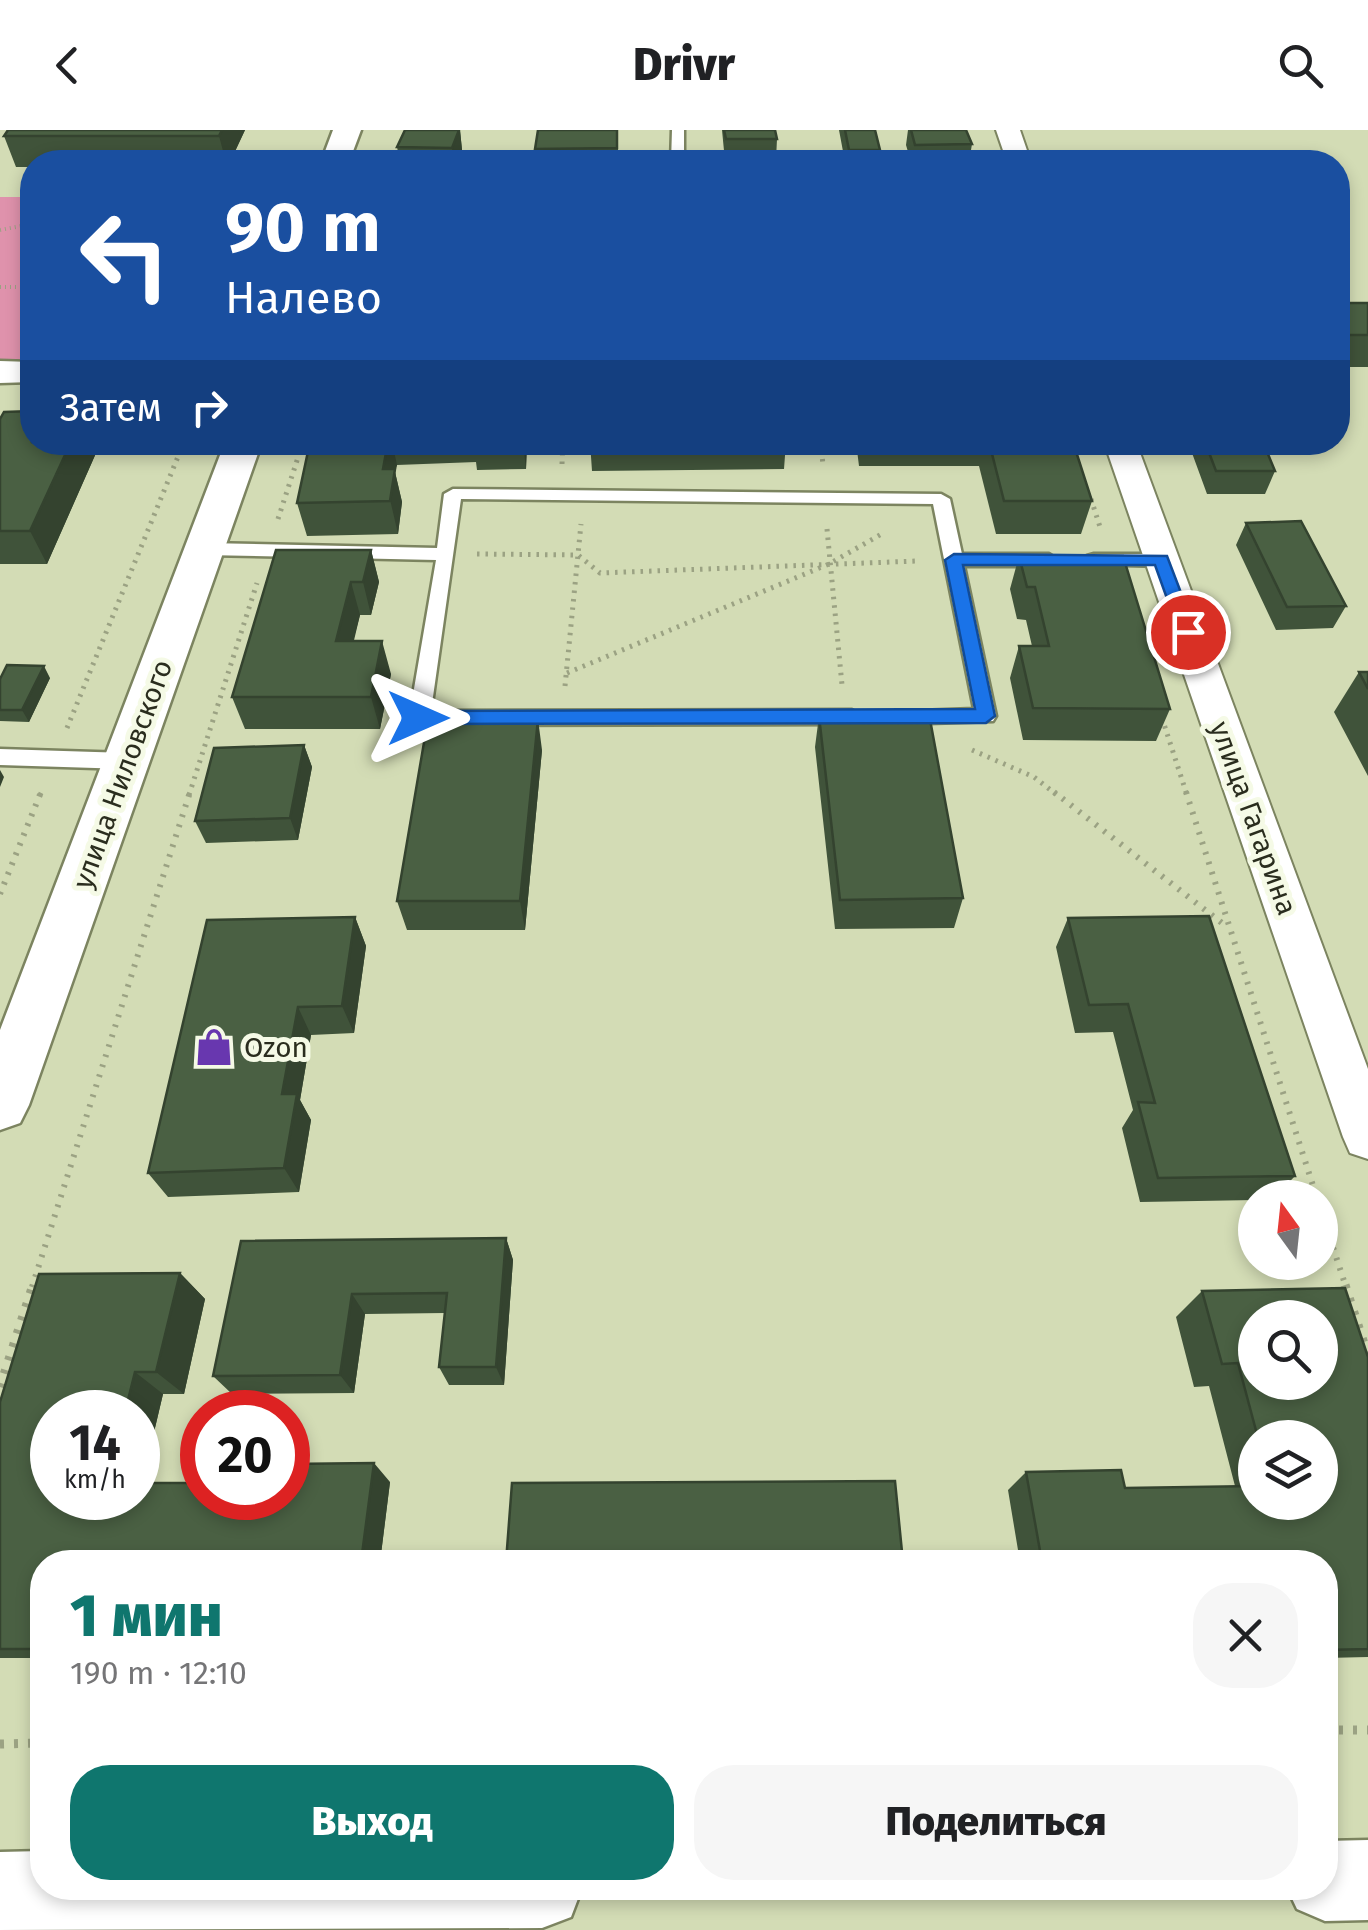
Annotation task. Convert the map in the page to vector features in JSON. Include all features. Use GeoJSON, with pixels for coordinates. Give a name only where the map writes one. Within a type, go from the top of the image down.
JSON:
{"type":"FeatureCollection","features":[{"type":"Feature","properties":{"kind":"street","name":"улица Ниловского"},"geometry":{"type":"LineString","coordinates":[[0,1106],[239,455]]}},
{"type":"Feature","properties":{"kind":"street","name":"улица Гагарина"},"geometry":{"type":"LineString","coordinates":[[1125,455],[1368,1137]]}},
{"type":"Feature","properties":{"kind":"street"},"geometry":{"type":"LineString","coordinates":[[1338,1881],[1368,1880]]}},
{"type":"Feature","properties":{"kind":"street"},"geometry":{"type":"LineString","coordinates":[[0,1892],[30,1892]]}},
{"type":"Feature","properties":{"kind":"lane"},"geometry":{"type":"LineString","coordinates":[[453,494],[584,495],[941,499],[986,716],[418,718],[453,494]]}},
{"type":"Feature","properties":{"kind":"lane"},"geometry":{"type":"LineString","coordinates":[[205,549],[446,554]]}},
{"type":"Feature","properties":{"kind":"lane"},"geometry":{"type":"LineString","coordinates":[[954,560],[1162,560]]}},
{"type":"Feature","properties":{"kind":"lane"},"geometry":{"type":"LineString","coordinates":[[0,757],[127,761]]}},
{"type":"Feature","properties":{"kind":"path"},"geometry":{"type":"LineString","coordinates":[[0,894],[179,455]]}},
{"type":"Feature","properties":{"kind":"path"},"geometry":{"type":"LineString","coordinates":[[0,1387],[298,455]]}},
{"type":"Feature","properties":{"kind":"path"},"geometry":{"type":"LineString","coordinates":[[562,455],[560,479],[584,495],[562,717]]}},
{"type":"Feature","properties":{"kind":"path"},"geometry":{"type":"LineString","coordinates":[[823,455],[824,474]]}},
{"type":"Feature","properties":{"kind":"path"},"geometry":{"type":"LineString","coordinates":[[1089,493],[1111,560]]}},
{"type":"Feature","properties":{"kind":"path"},"geometry":{"type":"LineString","coordinates":[[566,673],[830,564],[941,499]]}},
{"type":"Feature","properties":{"kind":"path"},"geometry":{"type":"LineString","coordinates":[[827,525],[846,716]]}},
{"type":"Feature","properties":{"kind":"path"},"geometry":{"type":"LineString","coordinates":[[446,554],[578,554],[600,573],[954,560]]}},
{"type":"Feature","properties":{"kind":"path"},"geometry":{"type":"LineString","coordinates":[[1158,708],[1311,1180]]}},
{"type":"Feature","properties":{"kind":"path"},"geometry":{"type":"LineString","coordinates":[[892,716],[1034,776],[1230,929]]}},
{"type":"Feature","properties":{"kind":"path"},"geometry":{"type":"LineString","coordinates":[[1338,1264],[1368,1356]]}},
{"type":"Feature","properties":{"kind":"path"},"geometry":{"type":"LineString","coordinates":[[1338,1730],[1368,1730]]}},
{"type":"Feature","properties":{"kind":"path"},"geometry":{"type":"LineString","coordinates":[[0,1744],[30,1743]]}},
{"type":"Feature","properties":{"kind":"shaded area"},"geometry":{"type":"Polygon","coordinates":[[[0,197],[20,197],[20,365],[0,365],[0,197]]]}},
{"type":"Feature","properties":{"kind":"building"},"geometry":{"type":"Polygon","coordinates":[[[8,130],[222,130],[219,136],[4,136],[8,130]]]}},
{"type":"Feature","properties":{"kind":"building"},"geometry":{"type":"Polygon","coordinates":[[[405,130],[459,130],[452,148],[397,147],[405,130]]]}},
{"type":"Feature","properties":{"kind":"building"},"geometry":{"type":"Polygon","coordinates":[[[538,130],[617,130],[617,148],[535,149],[538,130]]]}},
{"type":"Feature","properties":{"kind":"building"},"geometry":{"type":"Polygon","coordinates":[[[724,130],[775,130],[777,139],[726,139],[724,130]]]}},
{"type":"Feature","properties":{"kind":"building"},"geometry":{"type":"Polygon","coordinates":[[[845,130],[875,130],[880,150],[849,150],[845,130]]]}},
{"type":"Feature","properties":{"kind":"building"},"geometry":{"type":"Polygon","coordinates":[[[911,130],[966,130],[972,144],[915,145],[911,130]]]}},
{"type":"Feature","properties":{"kind":"building"},"geometry":{"type":"Polygon","coordinates":[[[1350,303],[1368,303],[1368,335],[1350,335],[1350,303]]]}},
{"type":"Feature","properties":{"kind":"building"},"geometry":{"type":"Polygon","coordinates":[[[20,411],[20,455],[65,455],[30,531],[0,531],[0,419],[4,412],[20,411]]]}},
{"type":"Feature","properties":{"kind":"building"},"geometry":{"type":"Polygon","coordinates":[[[307,455],[386,455],[383,469],[395,469],[390,501],[297,503],[307,455]]]}},
{"type":"Feature","properties":{"kind":"building"},"geometry":{"type":"Polygon","coordinates":[[[992,455],[1077,455],[1092,501],[1004,501],[992,455]]]}},
{"type":"Feature","properties":{"kind":"building"},"geometry":{"type":"Polygon","coordinates":[[[1210,455],[1268,455],[1275,471],[1216,471],[1210,455]]]}},
{"type":"Feature","properties":{"kind":"building"},"geometry":{"type":"Polygon","coordinates":[[[1301,521],[1346,606],[1287,607],[1246,523],[1301,521]]]}},
{"type":"Feature","properties":{"kind":"building"},"geometry":{"type":"Polygon","coordinates":[[[276,550],[371,550],[363,582],[351,582],[336,641],[382,641],[371,697],[232,697],[276,550]]]}},
{"type":"Feature","properties":{"kind":"building"},"geometry":{"type":"Polygon","coordinates":[[[1019,556],[1123,556],[1170,709],[1033,708],[1019,646],[1049,646],[1035,587],[1027,587],[1019,556]]]}},
{"type":"Feature","properties":{"kind":"building"},"geometry":{"type":"Polygon","coordinates":[[[7,665],[44,666],[22,710],[0,710],[0,679],[7,665]]]}},
{"type":"Feature","properties":{"kind":"building"},"geometry":{"type":"Polygon","coordinates":[[[1359,672],[1368,672],[1368,689],[1359,672]]]}},
{"type":"Feature","properties":{"kind":"building"},"geometry":{"type":"Polygon","coordinates":[[[929,714],[963,898],[840,900],[819,716],[929,714]]]}},
{"type":"Feature","properties":{"kind":"building"},"geometry":{"type":"Polygon","coordinates":[[[428,719],[538,719],[520,901],[397,901],[428,719]]]}},
{"type":"Feature","properties":{"kind":"building"},"geometry":{"type":"Polygon","coordinates":[[[304,745],[290,818],[195,821],[214,748],[304,745]]]}},
{"type":"Feature","properties":{"kind":"building"},"geometry":{"type":"Polygon","coordinates":[[[1209,916],[1295,1176],[1158,1178],[1138,1102],[1155,1103],[1128,1004],[1089,1005],[1068,918],[1209,916]]]}},
{"type":"Feature","properties":{"kind":"building"},"geometry":{"type":"Polygon","coordinates":[[[355,917],[342,1006],[298,1007],[282,1094],[297,1094],[284,1168],[148,1173],[207,920],[355,917]]]}},
{"type":"Feature","properties":{"kind":"building"},"geometry":{"type":"Polygon","coordinates":[[[506,1238],[496,1367],[439,1367],[447,1293],[352,1294],[340,1375],[213,1376],[241,1241],[506,1238]]]}},
{"type":"Feature","properties":{"kind":"building"},"geometry":{"type":"Polygon","coordinates":[[[180,1273],[156,1372],[135,1372],[130,1390],[30,1390],[30,1520],[160,1520],[160,1483],[180,1483],[180,1520],[310,1520],[310,1464],[374,1463],[363,1550],[30,1550],[30,1649],[0,1649],[0,1402],[39,1274],[180,1273]]]}},
{"type":"Feature","properties":{"kind":"building"},"geometry":{"type":"Polygon","coordinates":[[[1345,1288],[1368,1357],[1368,1649],[1338,1650],[1338,1550],[1040,1550],[1026,1472],[1121,1470],[1125,1488],[1238,1486],[1238,1520],[1338,1520],[1338,1420],[1253,1420],[1248,1400],[1338,1400],[1338,1300],[1238,1300],[1238,1363],[1222,1364],[1202,1291],[1345,1288]]]}},
{"type":"Feature","properties":{"kind":"building"},"geometry":{"type":"Polygon","coordinates":[[[895,1481],[902,1550],[507,1550],[512,1483],[895,1481]]]}},
{"type":"Feature","properties":{"kind":"place","name":"Ozon"},"geometry":{"type":"Point","coordinates":[214,1047]}},
{"type":"Feature","properties":{"kind":"route"},"geometry":{"type":"LineString","coordinates":[[418,718],[986,716],[954,560],[1162,560],[1188,632]]}}]}
